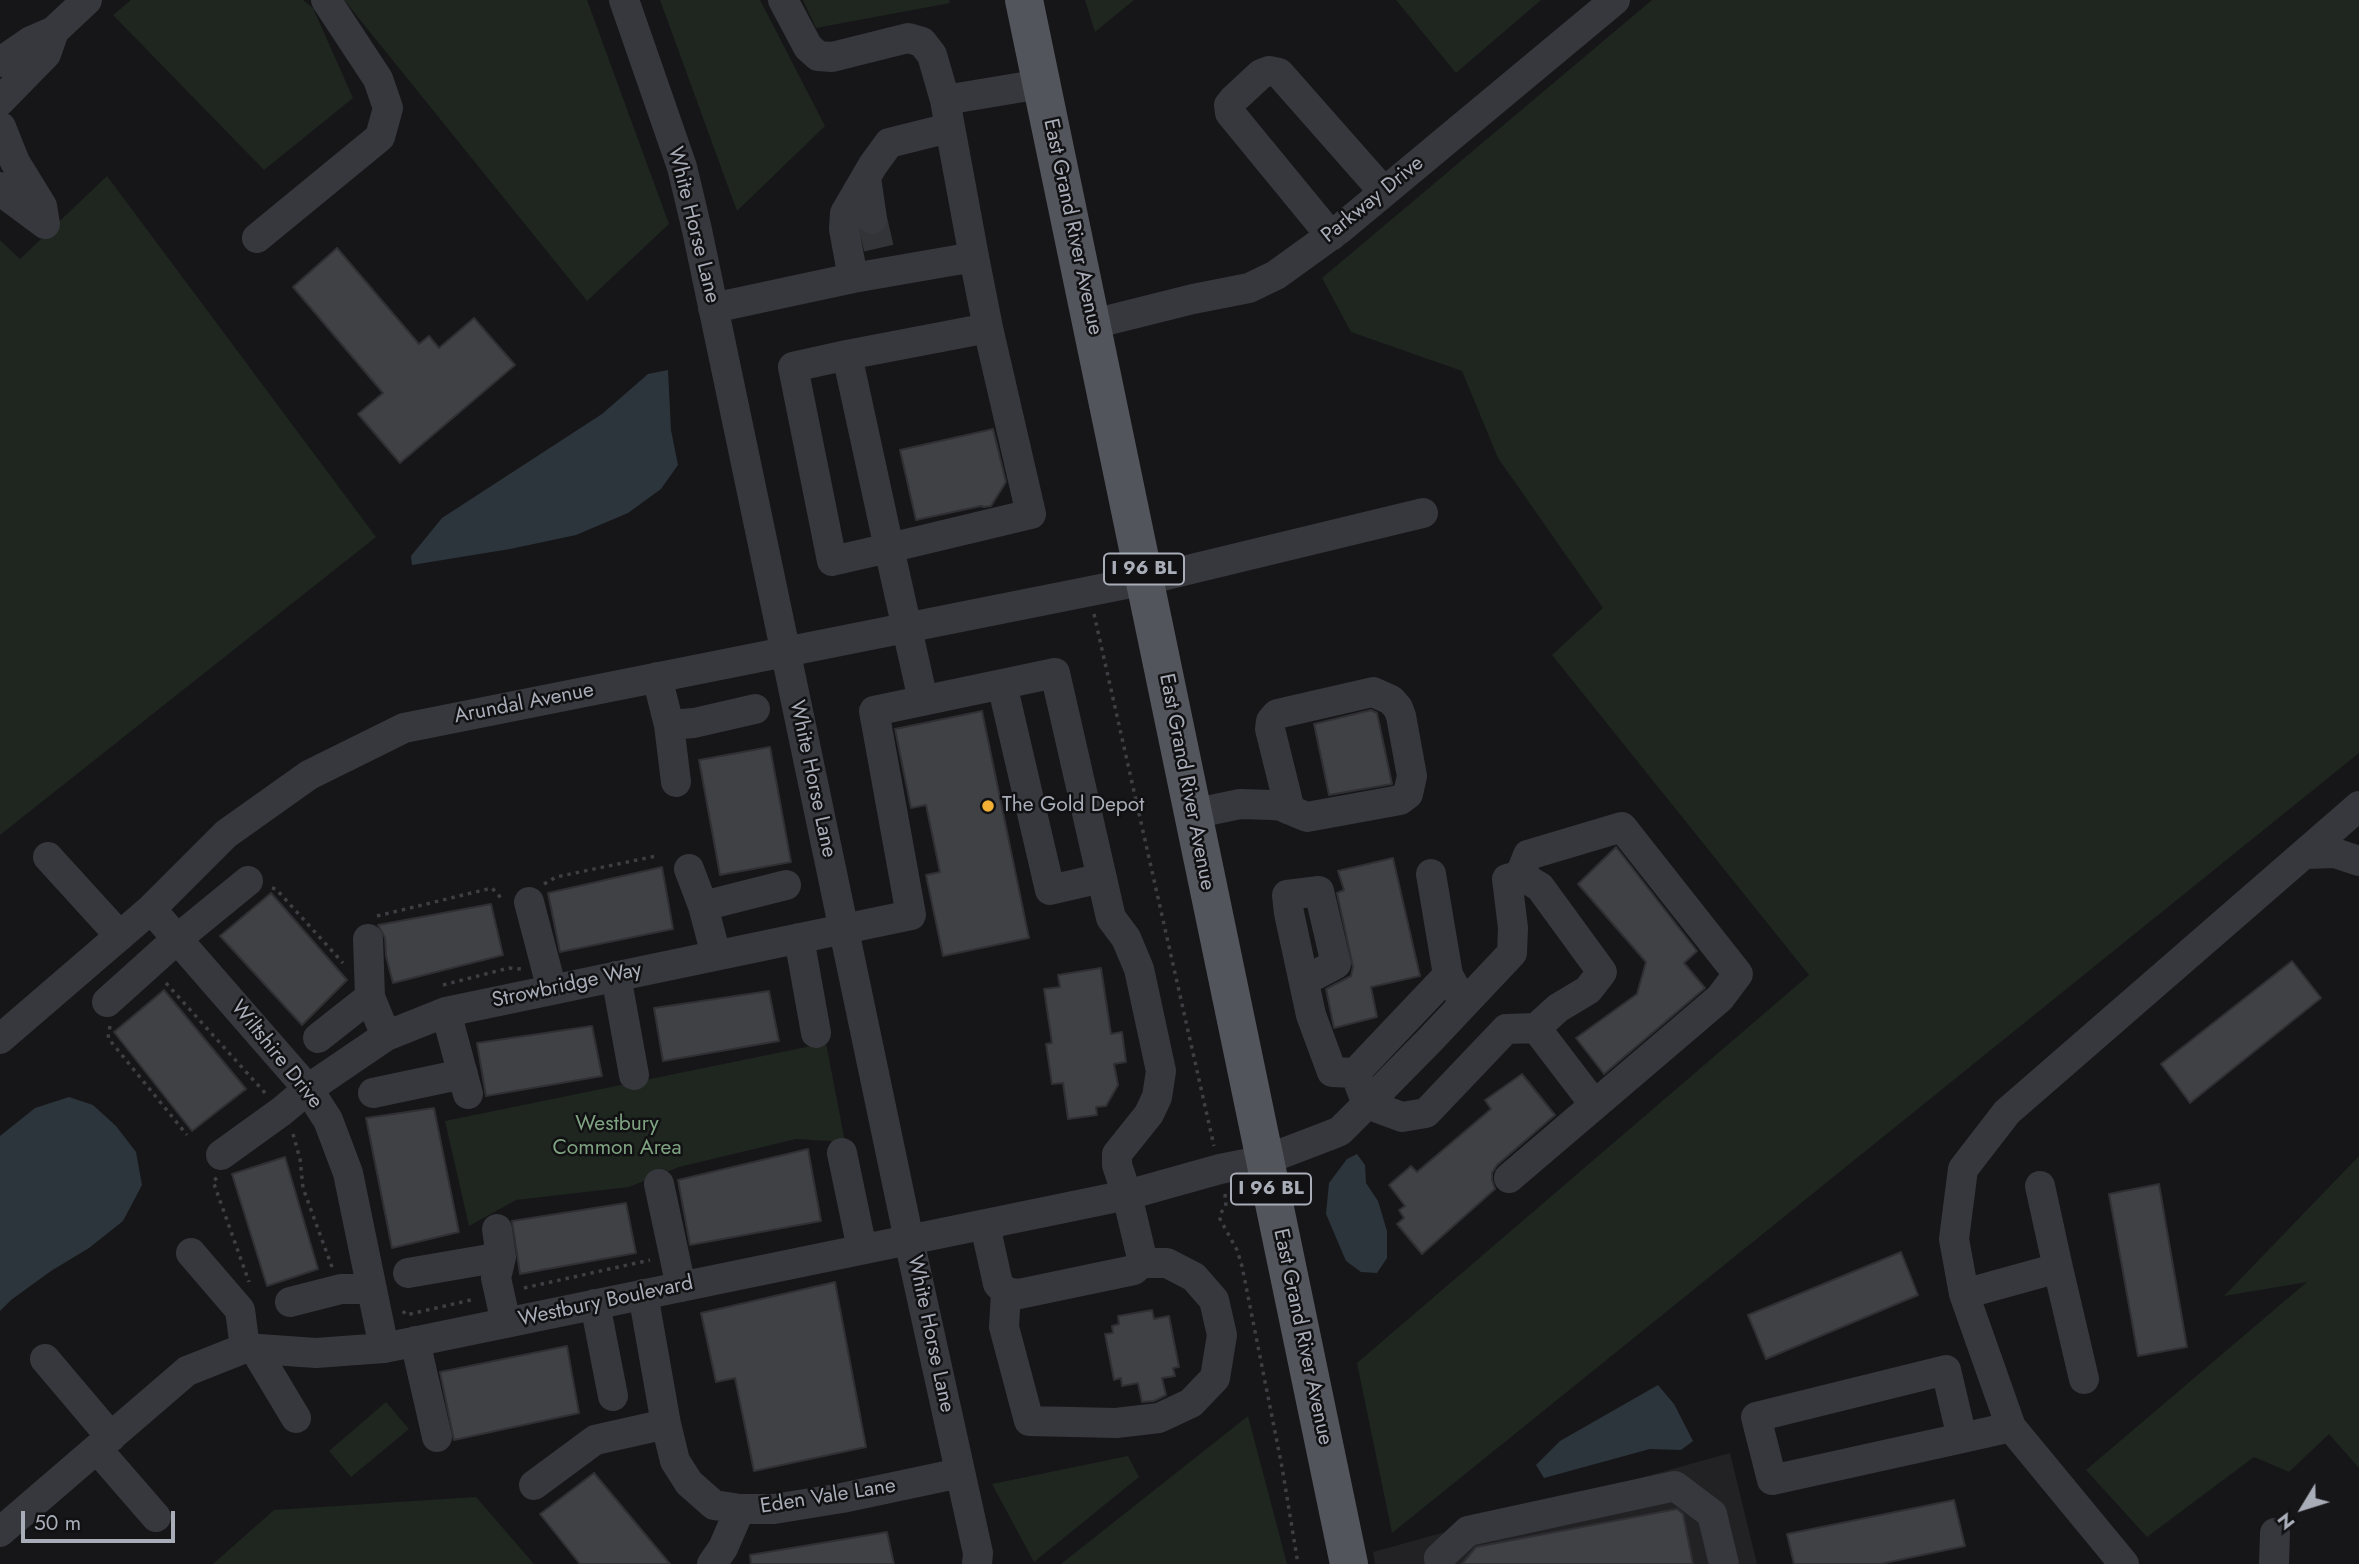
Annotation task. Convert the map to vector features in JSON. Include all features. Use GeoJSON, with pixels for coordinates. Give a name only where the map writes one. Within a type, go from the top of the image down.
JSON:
{"type":"FeatureCollection","features":[{"type":"Feature","properties":{"kind":"main road","name":"East Grand River Avenue"},"geometry":{"type":"LineString","coordinates":[[1024,0],[1349,1564]]}},
{"type":"Feature","properties":{"kind":"street"},"geometry":{"type":"LineString","coordinates":[[0,62],[31,41],[54,31],[87,0]]}},
{"type":"Feature","properties":{"kind":"street"},"geometry":{"type":"LineString","coordinates":[[257,238],[380,137],[388,108],[378,79],[326,0]]}},
{"type":"Feature","properties":{"kind":"street","name":"White Horse Lane"},"geometry":{"type":"LineString","coordinates":[[624,0],[682,167],[909,1240],[978,1553],[977,1564]]}},
{"type":"Feature","properties":{"kind":"street"},"geometry":{"type":"LineString","coordinates":[[783,0],[808,47],[818,56],[832,57],[908,38],[922,42],[932,55],[947,114],[988,328],[1031,514],[832,561],[793,367],[988,328]]}},
{"type":"Feature","properties":{"kind":"street","name":"Parkway Drive"},"geometry":{"type":"LineString","coordinates":[[1093,324],[1249,288],[1276,275],[1331,236],[1615,0]]}},
{"type":"Feature","properties":{"kind":"street"},"geometry":{"type":"LineString","coordinates":[[0,187],[45,224],[42,206],[15,162],[0,117],[46,54],[54,31]]}},
{"type":"Feature","properties":{"kind":"street"},"geometry":{"type":"LineString","coordinates":[[1331,236],[1230,113],[1229,105],[1261,74],[1269,71],[1279,73],[1384,192]]}},
{"type":"Feature","properties":{"kind":"street"},"geometry":{"type":"LineString","coordinates":[[853,278],[844,229],[845,213],[889,143],[947,114],[1041,84]]}},
{"type":"Feature","properties":{"kind":"street"},"geometry":{"type":"LineString","coordinates":[[866,178],[872,219]]}},
{"type":"Feature","properties":{"kind":"street"},"geometry":{"type":"LineString","coordinates":[[713,308],[853,278],[881,261],[974,257]]}},
{"type":"Feature","properties":{"kind":"street"},"geometry":{"type":"LineString","coordinates":[[847,355],[923,700],[1055,673],[1111,918],[1126,938],[1139,968],[1161,1071],[1157,1097],[1149,1114],[1117,1154],[1117,1165],[1127,1195],[1141,1259],[1134,1270],[1019,1294],[1006,1292],[998,1284],[985,1225]]}},
{"type":"Feature","properties":{"kind":"street","name":"Arundal Avenue"},"geometry":{"type":"LineString","coordinates":[[0,1039],[151,909],[226,834],[309,775],[404,728],[1146,580],[1423,513]]}},
{"type":"Feature","properties":{"kind":"street"},"geometry":{"type":"LineString","coordinates":[[657,677],[668,725],[676,782]]}},
{"type":"Feature","properties":{"kind":"street"},"geometry":{"type":"LineString","coordinates":[[1002,684],[1050,890],[1102,878]]}},
{"type":"Feature","properties":{"kind":"street"},"geometry":{"type":"LineString","coordinates":[[1192,814],[1240,804],[1282,806],[1290,810],[1307,817],[1400,800],[1408,794],[1412,776],[1401,716],[1391,700],[1373,692],[1277,714],[1272,721],[1271,740],[1290,810]]}},
{"type":"Feature","properties":{"kind":"street","name":"Strowbridge Way"},"geometry":{"type":"LineString","coordinates":[[222,1164],[308,1089],[386,1036],[446,1012],[911,915],[874,711],[923,700]]}},
{"type":"Feature","properties":{"kind":"street"},"geometry":{"type":"LineString","coordinates":[[668,725],[694,723],[755,709]]}},
{"type":"Feature","properties":{"kind":"street"},"geometry":{"type":"LineString","coordinates":[[2124,1564],[2011,1427],[1964,1294],[1954,1239],[1963,1169],[2007,1112],[2359,806]]}},
{"type":"Feature","properties":{"kind":"street"},"geometry":{"type":"LineString","coordinates":[[1354,1073],[1367,1104],[1402,1117],[1426,1113],[1506,1029],[1536,1028],[1558,1008],[1588,990],[1602,972],[1540,887],[1520,875],[1528,855],[1622,827],[1738,974],[1720,999],[1509,1178]]}},
{"type":"Feature","properties":{"kind":"street"},"geometry":{"type":"LineString","coordinates":[[2306,854],[2336,853],[2359,861]]}},
{"type":"Feature","properties":{"kind":"street"},"geometry":{"type":"LineString","coordinates":[[48,858],[120,936]]}},
{"type":"Feature","properties":{"kind":"street"},"geometry":{"type":"LineString","coordinates":[[689,869],[703,906],[716,955]]}},
{"type":"Feature","properties":{"kind":"street"},"geometry":{"type":"LineString","coordinates":[[1431,874],[1448,975],[1464,1004]]}},
{"type":"Feature","properties":{"kind":"street","name":"Westbury Boulevard"},"geometry":{"type":"LineString","coordinates":[[0,1532],[187,1371],[250,1348],[316,1353],[384,1348],[1127,1195],[1220,1169],[1265,1160],[1340,1131],[1512,953],[1513,928],[1507,879],[1520,875]]}},
{"type":"Feature","properties":{"kind":"street"},"geometry":{"type":"LineString","coordinates":[[108,1014],[177,939],[256,884]]}},
{"type":"Feature","properties":{"kind":"street"},"geometry":{"type":"LineString","coordinates":[[703,906],[786,885]]}},
{"type":"Feature","properties":{"kind":"street"},"geometry":{"type":"LineString","coordinates":[[524,895],[552,990]]}},
{"type":"Feature","properties":{"kind":"street","name":"Wiltshire Drive"},"geometry":{"type":"LineString","coordinates":[[151,909],[308,1089],[328,1120],[348,1173],[384,1348]]}},
{"type":"Feature","properties":{"kind":"street"},"geometry":{"type":"LineString","coordinates":[[372,928],[370,997],[386,1036]]}},
{"type":"Feature","properties":{"kind":"street"},"geometry":{"type":"LineString","coordinates":[[799,938],[817,1032]]}},
{"type":"Feature","properties":{"kind":"street"},"geometry":{"type":"LineString","coordinates":[[1304,981],[1311,1015],[1332,1072],[1354,1073],[1448,975]]}},
{"type":"Feature","properties":{"kind":"street"},"geometry":{"type":"LineString","coordinates":[[616,976],[634,1075]]}},
{"type":"Feature","properties":{"kind":"street"},"geometry":{"type":"LineString","coordinates":[[318,1038],[370,997]]}},
{"type":"Feature","properties":{"kind":"street"},"geometry":{"type":"LineString","coordinates":[[373,1093],[465,1084],[446,1012]]}},
{"type":"Feature","properties":{"kind":"street"},"geometry":{"type":"LineString","coordinates":[[1536,1028],[1594,1104]]}},
{"type":"Feature","properties":{"kind":"street"},"geometry":{"type":"LineString","coordinates":[[842,1153],[862,1250]]}},
{"type":"Feature","properties":{"kind":"street"},"geometry":{"type":"LineString","coordinates":[[659,1184],[681,1287]]}},
{"type":"Feature","properties":{"kind":"street"},"geometry":{"type":"LineString","coordinates":[[2040,1186],[2084,1380]]}},
{"type":"Feature","properties":{"kind":"street"},"geometry":{"type":"LineString","coordinates":[[408,1273],[499,1243],[496,1279],[506,1322]]}},
{"type":"Feature","properties":{"kind":"street"},"geometry":{"type":"LineString","coordinates":[[191,1253],[240,1310],[250,1348],[296,1418]]}},
{"type":"Feature","properties":{"kind":"street"},"geometry":{"type":"LineString","coordinates":[[1006,1292],[1003,1327],[1029,1421],[1116,1423],[1159,1418],[1191,1403],[1214,1378],[1222,1335],[1214,1300],[1194,1277],[1167,1262],[1141,1259]]}},
{"type":"Feature","properties":{"kind":"street"},"geometry":{"type":"LineString","coordinates":[[1964,1294],[2058,1268]]}},
{"type":"Feature","properties":{"kind":"street"},"geometry":{"type":"LineString","coordinates":[[290,1302],[341,1289],[372,1289]]}},
{"type":"Feature","properties":{"kind":"street","name":"Eden Vale Lane"},"geometry":{"type":"LineString","coordinates":[[643,1294],[666,1424],[676,1461],[689,1483],[715,1505],[740,1510],[774,1509],[842,1498],[960,1473]]}},
{"type":"Feature","properties":{"kind":"street"},"geometry":{"type":"LineString","coordinates":[[595,1304],[613,1396]]}},
{"type":"Feature","properties":{"kind":"street"},"geometry":{"type":"LineString","coordinates":[[415,1341],[437,1437]]}},
{"type":"Feature","properties":{"kind":"street"},"geometry":{"type":"LineString","coordinates":[[46,1359],[156,1517]]}},
{"type":"Feature","properties":{"kind":"street"},"geometry":{"type":"LineString","coordinates":[[1962,1438],[1946,1370],[1756,1417],[1772,1480],[1962,1438],[2011,1427]]}},
{"type":"Feature","properties":{"kind":"street"},"geometry":{"type":"LineString","coordinates":[[534,1485],[594,1440],[666,1424]]}},
{"type":"Feature","properties":{"kind":"street"},"geometry":{"type":"LineString","coordinates":[[1440,1564],[1439,1558],[1468,1531],[1675,1486],[1712,1514],[1724,1564]]}},
{"type":"Feature","properties":{"kind":"street"},"geometry":{"type":"LineString","coordinates":[[712,1564],[723,1548],[740,1510]]}},
{"type":"Feature","properties":{"kind":"street"},"geometry":{"type":"LineString","coordinates":[[2274,1564],[2275,1533]]}},
{"type":"Feature","properties":{"kind":"path"},"geometry":{"type":"LineString","coordinates":[[1089,591],[1215,1149]]}},
{"type":"Feature","properties":{"kind":"path"},"geometry":{"type":"LineString","coordinates":[[372,928],[492,888],[524,895],[556,877],[656,856]]}},
{"type":"Feature","properties":{"kind":"path"},"geometry":{"type":"LineString","coordinates":[[256,884],[275,889],[343,964]]}},
{"type":"Feature","properties":{"kind":"path"},"geometry":{"type":"LineString","coordinates":[[164,981],[288,1118],[300,1159],[303,1188],[335,1275]]}},
{"type":"Feature","properties":{"kind":"path"},"geometry":{"type":"LineString","coordinates":[[108,1014],[108,1038],[187,1135]]}},
{"type":"Feature","properties":{"kind":"path"},"geometry":{"type":"LineString","coordinates":[[222,1164],[214,1181],[252,1289]]}},
{"type":"Feature","properties":{"kind":"path"},"geometry":{"type":"LineString","coordinates":[[1225,1193],[1226,1206],[1220,1213],[1220,1219],[1237,1250],[1242,1266],[1282,1467],[1298,1564]]}},
{"type":"Feature","properties":{"kind":"path"},"geometry":{"type":"LineString","coordinates":[[400,1307],[406,1315],[652,1260]]}},
{"type":"Feature","properties":{"kind":"shaded area"},"geometry":{"type":"Polygon","coordinates":[[[668,370],[671,430],[678,465],[661,489],[628,513],[576,535],[412,565],[411,556],[442,518],[602,414],[648,374],[668,370]]]}},
{"type":"Feature","properties":{"kind":"shaded area"},"geometry":{"type":"Polygon","coordinates":[[[69,1097],[93,1105],[116,1126],[136,1152],[142,1185],[123,1221],[89,1248],[11,1300],[0,1311],[0,1136],[35,1108],[69,1097]]]}},
{"type":"Feature","properties":{"kind":"shaded area"},"geometry":{"type":"Polygon","coordinates":[[[1357,1154],[1365,1165],[1366,1183],[1378,1201],[1387,1231],[1387,1258],[1377,1273],[1361,1272],[1346,1261],[1326,1214],[1329,1183],[1347,1159],[1357,1154]]]}},
{"type":"Feature","properties":{"kind":"shaded area"},"geometry":{"type":"Polygon","coordinates":[[[1658,1385],[1674,1404],[1693,1441],[1681,1450],[1650,1449],[1544,1478],[1536,1465],[1560,1441],[1658,1385]]]}},
{"type":"Feature","properties":{"kind":"shaded area"},"geometry":{"type":"Polygon","coordinates":[[[1730,1453],[1757,1564],[1375,1564],[1373,1552],[1730,1453]]]}},
{"type":"Feature","properties":{"kind":"green space"},"geometry":{"type":"Polygon","coordinates":[[[131,0],[303,0],[313,8],[353,98],[264,170],[113,15],[131,0]]]}},
{"type":"Feature","properties":{"kind":"green space"},"geometry":{"type":"Polygon","coordinates":[[[344,0],[587,0],[669,224],[587,301],[344,0]]]}},
{"type":"Feature","properties":{"kind":"green space"},"geometry":{"type":"Polygon","coordinates":[[[660,0],[760,0],[825,126],[737,211],[660,0]]]}},
{"type":"Feature","properties":{"kind":"green space"},"geometry":{"type":"Polygon","coordinates":[[[803,0],[949,0],[950,3],[816,28],[803,0]]]}},
{"type":"Feature","properties":{"kind":"green space"},"geometry":{"type":"Polygon","coordinates":[[[1085,0],[1134,0],[1095,32],[1085,0]]]}},
{"type":"Feature","properties":{"kind":"green space"},"geometry":{"type":"Polygon","coordinates":[[[1396,0],[1541,0],[1456,73],[1396,0]]]}},
{"type":"Feature","properties":{"kind":"green space"},"geometry":{"type":"Polygon","coordinates":[[[1652,0],[2359,0],[2359,753],[1392,1533],[1357,1363],[1809,975],[1552,655],[1603,608],[1498,458],[1462,371],[1351,332],[1322,278],[1652,0]]]}},
{"type":"Feature","properties":{"kind":"green space"},"geometry":{"type":"Polygon","coordinates":[[[107,176],[376,537],[0,835],[0,240],[20,259],[107,176]]]}},
{"type":"Feature","properties":{"kind":"green space","name":"Westbury Common Area"},"geometry":{"type":"Polygon","coordinates":[[[826,1043],[845,1142],[796,1139],[679,1167],[629,1187],[516,1200],[469,1226],[445,1121],[826,1043]]]}},
{"type":"Feature","properties":{"kind":"green space"},"geometry":{"type":"Polygon","coordinates":[[[2359,1156],[2359,1468],[2329,1434],[2289,1472],[2254,1457],[2147,1537],[2086,1470],[2307,1282],[2224,1296],[2359,1156]]]}},
{"type":"Feature","properties":{"kind":"green space"},"geometry":{"type":"Polygon","coordinates":[[[386,1402],[409,1429],[351,1477],[329,1451],[386,1402]]]}},
{"type":"Feature","properties":{"kind":"green space"},"geometry":{"type":"Polygon","coordinates":[[[1248,1416],[1287,1564],[1061,1564],[1248,1416]]]}},
{"type":"Feature","properties":{"kind":"green space"},"geometry":{"type":"Polygon","coordinates":[[[1128,1456],[1139,1477],[1034,1562],[992,1484],[1128,1456]]]}},
{"type":"Feature","properties":{"kind":"green space"},"geometry":{"type":"Polygon","coordinates":[[[476,1497],[534,1564],[213,1564],[274,1510],[476,1497]]]}},
{"type":"Feature","properties":{"kind":"building"},"geometry":{"type":"Polygon","coordinates":[[[337,248],[419,344],[429,336],[439,348],[474,318],[515,365],[400,463],[358,414],[383,393],[293,287],[337,248]]]}},
{"type":"Feature","properties":{"kind":"building"},"geometry":{"type":"Polygon","coordinates":[[[993,429],[1006,482],[991,506],[916,520],[900,450],[993,429]]]}},
{"type":"Feature","properties":{"kind":"building"},"geometry":{"type":"Polygon","coordinates":[[[1371,710],[1377,713],[1392,784],[1329,795],[1314,724],[1371,710]]]}},
{"type":"Feature","properties":{"kind":"building"},"geometry":{"type":"Polygon","coordinates":[[[982,711],[1029,938],[943,956],[926,875],[940,872],[926,805],[911,808],[895,729],[982,711]]]}},
{"type":"Feature","properties":{"kind":"building"},"geometry":{"type":"Polygon","coordinates":[[[770,747],[791,862],[720,875],[699,760],[770,747]]]}},
{"type":"Feature","properties":{"kind":"building"},"geometry":{"type":"Polygon","coordinates":[[[1616,847],[1697,951],[1684,963],[1705,988],[1604,1074],[1576,1038],[1637,994],[1646,962],[1578,884],[1616,847]]]}},
{"type":"Feature","properties":{"kind":"building"},"geometry":{"type":"Polygon","coordinates":[[[1393,858],[1420,976],[1371,987],[1377,1017],[1334,1028],[1326,989],[1351,976],[1353,967],[1337,893],[1344,890],[1338,871],[1393,858]]]}},
{"type":"Feature","properties":{"kind":"building"},"geometry":{"type":"Polygon","coordinates":[[[662,867],[673,929],[560,952],[548,893],[662,867]]]}},
{"type":"Feature","properties":{"kind":"building"},"geometry":{"type":"Polygon","coordinates":[[[271,893],[347,980],[302,1025],[220,936],[271,893]]]}},
{"type":"Feature","properties":{"kind":"building"},"geometry":{"type":"Polygon","coordinates":[[[491,904],[503,955],[393,983],[386,956],[385,938],[378,925],[491,904]]]}},
{"type":"Feature","properties":{"kind":"building"},"geometry":{"type":"Polygon","coordinates":[[[2292,961],[2321,998],[2190,1103],[2161,1064],[2292,961]]]}},
{"type":"Feature","properties":{"kind":"building"},"geometry":{"type":"Polygon","coordinates":[[[1101,968],[1111,1034],[1122,1032],[1126,1062],[1114,1064],[1118,1085],[1106,1106],[1096,1107],[1097,1115],[1068,1119],[1063,1083],[1052,1084],[1046,1044],[1052,1043],[1044,989],[1060,987],[1058,975],[1101,968]]]}},
{"type":"Feature","properties":{"kind":"building"},"geometry":{"type":"Polygon","coordinates":[[[164,990],[246,1089],[192,1131],[114,1032],[164,990]]]}},
{"type":"Feature","properties":{"kind":"building"},"geometry":{"type":"Polygon","coordinates":[[[769,991],[779,1041],[663,1061],[654,1008],[769,991]]]}},
{"type":"Feature","properties":{"kind":"building"},"geometry":{"type":"Polygon","coordinates":[[[592,1026],[602,1076],[486,1096],[477,1043],[592,1026]]]}},
{"type":"Feature","properties":{"kind":"building"},"geometry":{"type":"Polygon","coordinates":[[[1522,1074],[1555,1115],[1497,1165],[1492,1173],[1495,1189],[1422,1254],[1397,1224],[1404,1218],[1399,1210],[1405,1206],[1389,1185],[1411,1166],[1417,1172],[1491,1109],[1485,1100],[1522,1074]]]}},
{"type":"Feature","properties":{"kind":"building"},"geometry":{"type":"Polygon","coordinates":[[[434,1108],[459,1232],[392,1248],[366,1118],[434,1108]]]}},
{"type":"Feature","properties":{"kind":"building"},"geometry":{"type":"Polygon","coordinates":[[[808,1149],[821,1221],[690,1245],[678,1180],[808,1149]]]}},
{"type":"Feature","properties":{"kind":"building"},"geometry":{"type":"Polygon","coordinates":[[[285,1157],[318,1269],[267,1286],[232,1174],[285,1157]]]}},
{"type":"Feature","properties":{"kind":"building"},"geometry":{"type":"Polygon","coordinates":[[[2159,1184],[2187,1347],[2138,1356],[2109,1194],[2159,1184]]]}},
{"type":"Feature","properties":{"kind":"building"},"geometry":{"type":"Polygon","coordinates":[[[626,1203],[636,1253],[520,1274],[512,1221],[626,1203]]]}},
{"type":"Feature","properties":{"kind":"building"},"geometry":{"type":"Polygon","coordinates":[[[1901,1252],[1918,1295],[1766,1359],[1748,1315],[1901,1252]]]}},
{"type":"Feature","properties":{"kind":"building"},"geometry":{"type":"Polygon","coordinates":[[[835,1282],[866,1447],[754,1471],[735,1378],[716,1382],[701,1313],[835,1282]]]}},
{"type":"Feature","properties":{"kind":"building"},"geometry":{"type":"Polygon","coordinates":[[[1152,1310],[1154,1319],[1169,1316],[1179,1367],[1173,1368],[1175,1376],[1162,1378],[1166,1395],[1154,1401],[1142,1402],[1138,1383],[1122,1386],[1121,1378],[1114,1380],[1105,1334],[1113,1333],[1112,1326],[1119,1324],[1118,1316],[1152,1310]]]}},
{"type":"Feature","properties":{"kind":"building"},"geometry":{"type":"Polygon","coordinates":[[[567,1346],[579,1413],[454,1440],[440,1372],[567,1346]]]}},
{"type":"Feature","properties":{"kind":"building"},"geometry":{"type":"Polygon","coordinates":[[[594,1473],[670,1564],[580,1564],[540,1514],[594,1473]]]}},
{"type":"Feature","properties":{"kind":"building"},"geometry":{"type":"Polygon","coordinates":[[[1954,1500],[1965,1546],[1880,1564],[1794,1564],[1787,1534],[1954,1500]]]}},
{"type":"Feature","properties":{"kind":"building"},"geometry":{"type":"Polygon","coordinates":[[[1677,1509],[1683,1514],[1693,1564],[1462,1564],[1476,1547],[1677,1509]]]}},
{"type":"Feature","properties":{"kind":"building"},"geometry":{"type":"Polygon","coordinates":[[[887,1532],[894,1564],[751,1564],[750,1555],[887,1532]]]}},
{"type":"Feature","properties":{"kind":"tunnel"},"geometry":{"type":"LineString","coordinates":[[872,219],[879,249]]}},
{"type":"Feature","properties":{"kind":"place","name":"The Gold Depot"},"geometry":{"type":"Point","coordinates":[988,806]}}]}
